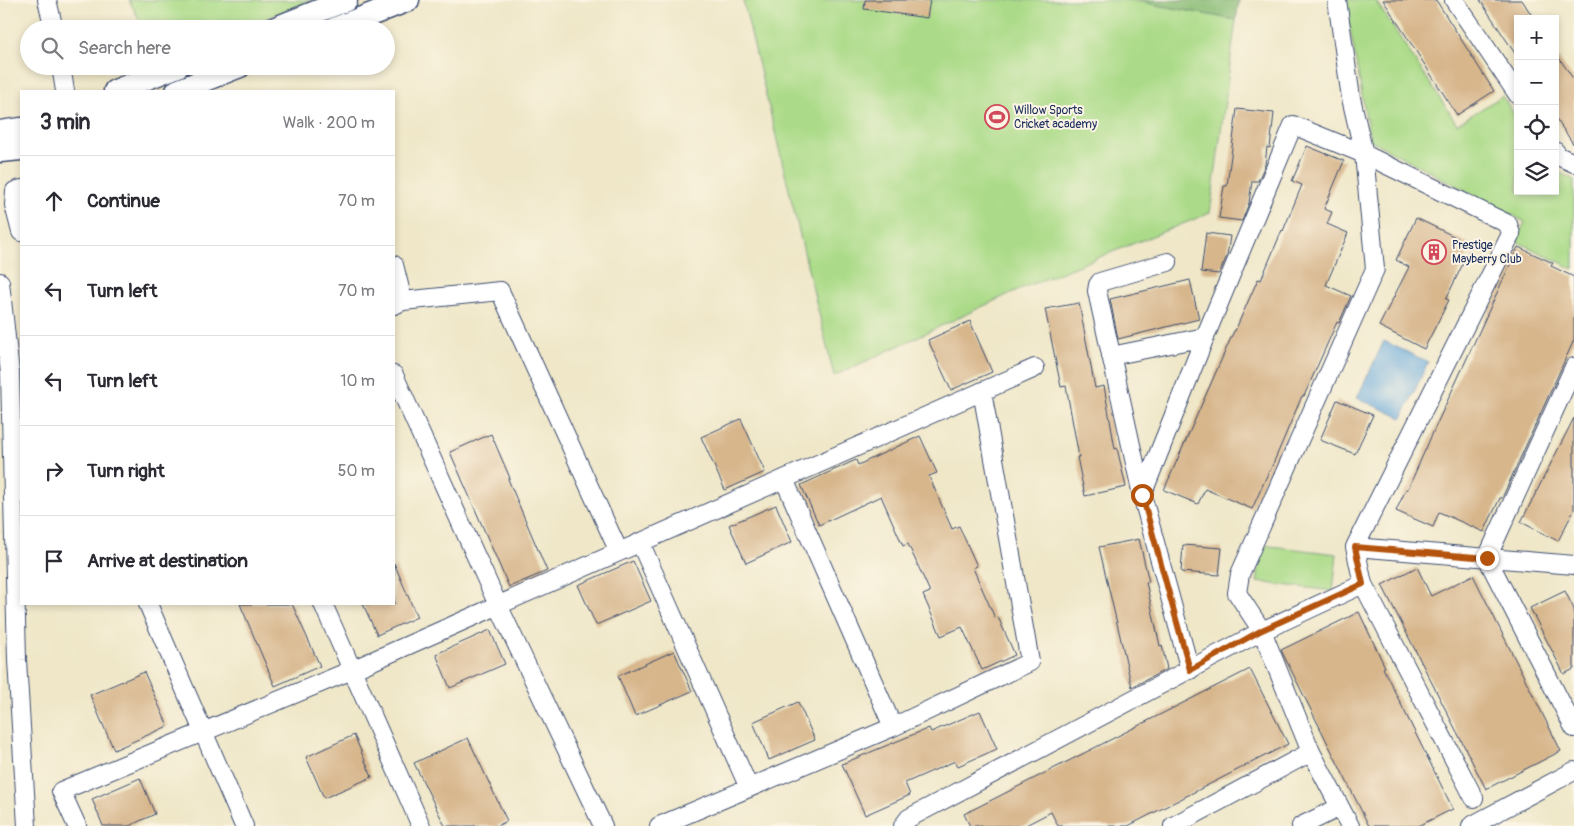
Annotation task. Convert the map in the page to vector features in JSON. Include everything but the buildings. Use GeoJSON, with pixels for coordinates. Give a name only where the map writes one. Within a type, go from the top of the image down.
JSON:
{"type":"FeatureCollection","features":[{"type":"Feature","properties":{"kind":"street"},"geometry":{"type":"LineString","coordinates":[[47,0],[52,20]]}},
{"type":"Feature","properties":{"kind":"street"},"geometry":{"type":"LineString","coordinates":[[296,20],[346,0]]}},
{"type":"Feature","properties":{"kind":"street"},"geometry":{"type":"LineString","coordinates":[[357,20],[408,0]]}},
{"type":"Feature","properties":{"kind":"street"},"geometry":{"type":"LineString","coordinates":[[1337,0],[1351,98],[1364,154],[1375,269],[1240,574],[1237,593],[1262,630],[1311,752],[1350,826]]}},
{"type":"Feature","properties":{"kind":"street"},"geometry":{"type":"LineString","coordinates":[[1454,0],[1514,89]]}},
{"type":"Feature","properties":{"kind":"street"},"geometry":{"type":"LineString","coordinates":[[62,75],[65,90]]}},
{"type":"Feature","properties":{"kind":"street"},"geometry":{"type":"LineString","coordinates":[[118,90],[155,75]]}},
{"type":"Feature","properties":{"kind":"street"},"geometry":{"type":"LineString","coordinates":[[180,90],[217,75]]}},
{"type":"Feature","properties":{"kind":"street"},"geometry":{"type":"LineString","coordinates":[[1142,495],[1293,125],[1364,154],[1508,224],[1511,234],[1355,547],[1363,584],[1474,798]]}},
{"type":"Feature","properties":{"kind":"street"},"geometry":{"type":"LineString","coordinates":[[0,132],[20,129]]}},
{"type":"Feature","properties":{"kind":"street"},"geometry":{"type":"LineString","coordinates":[[0,151],[20,149]]}},
{"type":"Feature","properties":{"kind":"street"},"geometry":{"type":"LineString","coordinates":[[1559,156],[1574,163]]}},
{"type":"Feature","properties":{"kind":"street"},"geometry":{"type":"LineString","coordinates":[[20,188],[15,191],[14,205],[20,228]]}},
{"type":"Feature","properties":{"kind":"street"},"geometry":{"type":"LineString","coordinates":[[1168,262],[1100,282],[1097,291],[1142,495],[1190,670]]}},
{"type":"Feature","properties":{"kind":"street"},"geometry":{"type":"LineString","coordinates":[[395,274],[398,303],[500,291],[619,552]]}},
{"type":"Feature","properties":{"kind":"street"},"geometry":{"type":"LineString","coordinates":[[0,282],[10,373],[6,414],[17,660],[28,826]]}},
{"type":"Feature","properties":{"kind":"street"},"geometry":{"type":"LineString","coordinates":[[1111,356],[1205,337]]}},
{"type":"Feature","properties":{"kind":"street"},"geometry":{"type":"LineString","coordinates":[[1487,558],[1574,367]]}},
{"type":"Feature","properties":{"kind":"street"},"geometry":{"type":"LineString","coordinates":[[77,826],[62,791],[352,670],[1035,368]]}},
{"type":"Feature","properties":{"kind":"street"},"geometry":{"type":"LineString","coordinates":[[395,377],[498,605],[603,826]]}},
{"type":"Feature","properties":{"kind":"street"},"geometry":{"type":"LineString","coordinates":[[659,826],[893,727],[1030,662],[982,391]]}},
{"type":"Feature","properties":{"kind":"street"},"geometry":{"type":"LineString","coordinates":[[784,479],[893,727]]}},
{"type":"Feature","properties":{"kind":"street"},"geometry":{"type":"LineString","coordinates":[[640,542],[749,788]]}},
{"type":"Feature","properties":{"kind":"street"},"geometry":{"type":"LineString","coordinates":[[1355,547],[1574,565]]}},
{"type":"Feature","properties":{"kind":"street"},"geometry":{"type":"LineString","coordinates":[[1487,558],[1574,728]]}},
{"type":"Feature","properties":{"kind":"street"},"geometry":{"type":"LineString","coordinates":[[903,826],[909,818],[1262,630],[1363,584]]}},
{"type":"Feature","properties":{"kind":"street"},"geometry":{"type":"LineString","coordinates":[[148,605],[244,826]]}},
{"type":"Feature","properties":{"kind":"street"},"geometry":{"type":"LineString","coordinates":[[323,605],[421,826]]}},
{"type":"Feature","properties":{"kind":"street"},"geometry":{"type":"LineString","coordinates":[[1173,826],[1311,752]]}},
{"type":"Feature","properties":{"kind":"street"},"geometry":{"type":"LineString","coordinates":[[1471,826],[1574,771]]}},
{"type":"Feature","properties":{"kind":"street"},"geometry":{"type":"LineString","coordinates":[[1301,826],[1340,807]]}},
{"type":"Feature","properties":{"kind":"green space"},"geometry":{"type":"Polygon","coordinates":[[[129,0],[312,0],[262,20],[139,20],[129,0]]]}},
{"type":"Feature","properties":{"kind":"green space","name":"Willow Sports Cricket academy"},"geometry":{"type":"Polygon","coordinates":[[[743,0],[1131,0],[1236,20],[1210,213],[1022,288],[834,376],[743,0]]]}},
{"type":"Feature","properties":{"kind":"green space"},"geometry":{"type":"Polygon","coordinates":[[[1131,0],[1239,0],[1236,20],[1131,0]]]}},
{"type":"Feature","properties":{"kind":"green space"},"geometry":{"type":"Polygon","coordinates":[[[1345,0],[1375,0],[1457,124],[1502,96],[1514,114],[1514,195],[1559,195],[1559,172],[1574,180],[1574,269],[1516,241],[1525,222],[1370,140],[1345,0]]]}},
{"type":"Feature","properties":{"kind":"green space"},"geometry":{"type":"Polygon","coordinates":[[[1262,545],[1337,554],[1333,591],[1257,582],[1262,545]]]}},
{"type":"Feature","properties":{"kind":"water"},"geometry":{"type":"Polygon","coordinates":[[[1384,341],[1428,362],[1402,418],[1357,398],[1384,341]]]}},
{"type":"Feature","properties":{"kind":"place","name":"Willow Sports Cricket academy"},"geometry":{"type":"Point","coordinates":[997,117]}},
{"type":"Feature","properties":{"kind":"place","name":"Prestige Mayberry Club"},"geometry":{"type":"Point","coordinates":[1434,252]}},
{"type":"Feature","properties":{"kind":"route"},"geometry":{"type":"LineString","coordinates":[[1142,495],[1190,670],[1262,630],[1363,584],[1355,547],[1487,558]]}}]}
